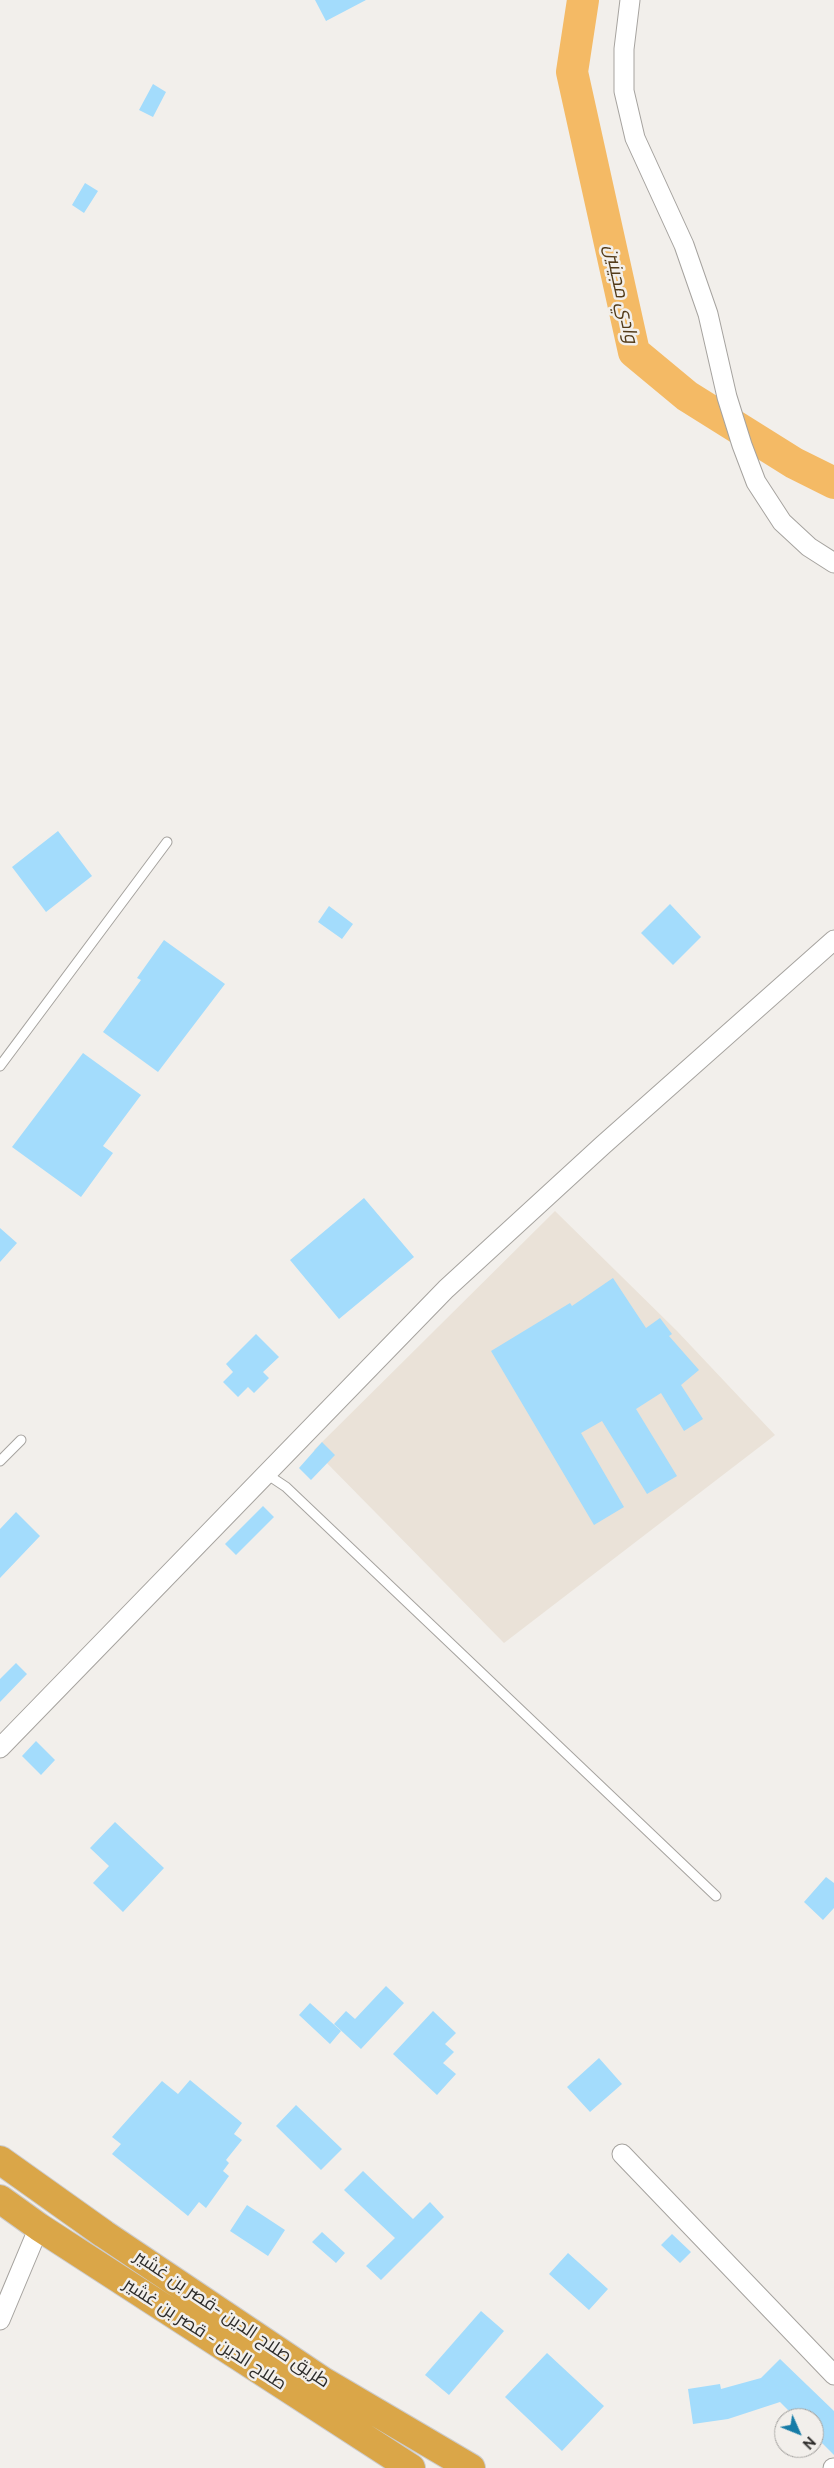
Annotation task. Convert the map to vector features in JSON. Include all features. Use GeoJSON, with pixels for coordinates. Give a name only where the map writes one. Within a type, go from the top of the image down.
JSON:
{"type":"FeatureCollection","features":[{"type":"Feature","properties":{"kind":"highway","name":"طريق صلاح الدين -قصر بن غشير"},"geometry":{"type":"LineString","coordinates":[[0,2160],[104,2234],[323,2381],[471,2468]]}},
{"type":"Feature","properties":{"kind":"highway","name":"صلاح الدين - قصر بن غشير"},"geometry":{"type":"LineString","coordinates":[[0,2199],[39,2227],[411,2468]]}},
{"type":"Feature","properties":{"kind":"street"},"geometry":{"type":"LineString","coordinates":[[630,0],[624,50],[624,91],[635,138],[687,254],[708,314],[727,397],[742,445],[756,482],[782,522],[809,548],[834,563]]}},
{"type":"Feature","properties":{"kind":"street"},"geometry":{"type":"LineString","coordinates":[[0,1748],[265,1473],[446,1289],[611,1138],[834,940]]}},
{"type":"Feature","properties":{"kind":"street"},"geometry":{"type":"LineString","coordinates":[[622,2154],[834,2375]]}},
{"type":"Feature","properties":{"kind":"street"},"geometry":{"type":"LineString","coordinates":[[0,2320],[39,2227]]}},
{"type":"Feature","properties":{"kind":"lane"},"geometry":{"type":"LineString","coordinates":[[0,1066],[167,842]]}},
{"type":"Feature","properties":{"kind":"lane"},"geometry":{"type":"LineString","coordinates":[[0,1461],[21,1440]]}},
{"type":"Feature","properties":{"kind":"lane"},"geometry":{"type":"LineString","coordinates":[[265,1473],[293,1493],[716,1896]]}},
{"type":"Feature","properties":{"kind":"shaded area"},"geometry":{"type":"Polygon","coordinates":[[[555,1211],[677,1331],[775,1435],[504,1643],[314,1450],[555,1211]]]}},
{"type":"Feature","properties":{"kind":"building"},"geometry":{"type":"Polygon","coordinates":[[[315,0],[366,0],[326,21],[315,0]]]}},
{"type":"Feature","properties":{"kind":"building"},"geometry":{"type":"Polygon","coordinates":[[[153,84],[166,92],[153,117],[139,110],[153,84]]]}},
{"type":"Feature","properties":{"kind":"building"},"geometry":{"type":"Polygon","coordinates":[[[85,183],[98,191],[84,213],[72,205],[85,183]]]}},
{"type":"Feature","properties":{"kind":"building"},"geometry":{"type":"Polygon","coordinates":[[[58,831],[92,876],[46,912],[12,867],[58,831]]]}},
{"type":"Feature","properties":{"kind":"building"},"geometry":{"type":"Polygon","coordinates":[[[670,904],[701,937],[673,965],[641,933],[670,904]]]}},
{"type":"Feature","properties":{"kind":"building"},"geometry":{"type":"Polygon","coordinates":[[[329,906],[353,924],[342,939],[318,922],[329,906]]]}},
{"type":"Feature","properties":{"kind":"building"},"geometry":{"type":"Polygon","coordinates":[[[164,940],[225,984],[158,1072],[103,1032],[141,980],[137,978],[164,940]]]}},
{"type":"Feature","properties":{"kind":"building"},"geometry":{"type":"Polygon","coordinates":[[[83,1053],[141,1095],[103,1146],[113,1153],[81,1197],[12,1147],[83,1053]]]}},
{"type":"Feature","properties":{"kind":"building"},"geometry":{"type":"Polygon","coordinates":[[[364,1198],[414,1257],[339,1319],[290,1260],[364,1198]]]}},
{"type":"Feature","properties":{"kind":"building"},"geometry":{"type":"Polygon","coordinates":[[[0,1228],[17,1243],[0,1262],[0,1228]]]}},
{"type":"Feature","properties":{"kind":"building"},"geometry":{"type":"Polygon","coordinates":[[[613,1278],[646,1328],[660,1318],[672,1334],[669,1336],[699,1370],[681,1385],[703,1419],[684,1431],[661,1393],[636,1409],[677,1476],[647,1494],[602,1421],[581,1433],[624,1507],[594,1525],[491,1351],[570,1303],[572,1306],[613,1278]]]}},
{"type":"Feature","properties":{"kind":"building"},"geometry":{"type":"Polygon","coordinates":[[[256,1334],[279,1357],[263,1372],[269,1378],[254,1393],[248,1387],[238,1397],[223,1382],[233,1372],[226,1364],[256,1334]]]}},
{"type":"Feature","properties":{"kind":"building"},"geometry":{"type":"Polygon","coordinates":[[[322,1442],[335,1455],[311,1480],[299,1468],[322,1442]]]}},
{"type":"Feature","properties":{"kind":"building"},"geometry":{"type":"Polygon","coordinates":[[[263,1506],[274,1517],[236,1555],[225,1544],[263,1506]]]}},
{"type":"Feature","properties":{"kind":"building"},"geometry":{"type":"Polygon","coordinates":[[[16,1512],[40,1536],[0,1578],[0,1529],[16,1512]]]}},
{"type":"Feature","properties":{"kind":"building"},"geometry":{"type":"Polygon","coordinates":[[[16,1663],[27,1674],[0,1702],[0,1679],[16,1663]]]}},
{"type":"Feature","properties":{"kind":"building"},"geometry":{"type":"Polygon","coordinates":[[[36,1741],[55,1760],[41,1775],[22,1756],[36,1741]]]}},
{"type":"Feature","properties":{"kind":"building"},"geometry":{"type":"Polygon","coordinates":[[[115,1822],[164,1868],[123,1912],[93,1883],[109,1866],[90,1848],[115,1822]]]}},
{"type":"Feature","properties":{"kind":"building"},"geometry":{"type":"Polygon","coordinates":[[[826,1877],[834,1883],[834,1908],[823,1920],[804,1902],[826,1877]]]}},
{"type":"Feature","properties":{"kind":"building"},"geometry":{"type":"Polygon","coordinates":[[[386,1986],[404,2003],[361,2049],[334,2024],[346,2011],[355,2019],[386,1986]]]}},
{"type":"Feature","properties":{"kind":"building"},"geometry":{"type":"Polygon","coordinates":[[[310,2003],[341,2031],[330,2044],[299,2015],[310,2003]]]}},
{"type":"Feature","properties":{"kind":"building"},"geometry":{"type":"Polygon","coordinates":[[[433,2011],[456,2033],[445,2044],[454,2052],[443,2063],[456,2074],[437,2095],[393,2054],[433,2011]]]}},
{"type":"Feature","properties":{"kind":"building"},"geometry":{"type":"Polygon","coordinates":[[[599,2058],[622,2084],[590,2112],[567,2087],[599,2058]]]}},
{"type":"Feature","properties":{"kind":"building"},"geometry":{"type":"Polygon","coordinates":[[[190,2080],[242,2123],[234,2134],[242,2140],[226,2160],[229,2163],[223,2171],[229,2176],[206,2208],[199,2202],[188,2216],[112,2154],[121,2144],[112,2137],[162,2081],[178,2094],[190,2080]]]}},
{"type":"Feature","properties":{"kind":"building"},"geometry":{"type":"Polygon","coordinates":[[[296,2105],[342,2149],[321,2170],[276,2126],[296,2105]]]}},
{"type":"Feature","properties":{"kind":"building"},"geometry":{"type":"Polygon","coordinates":[[[363,2171],[413,2219],[430,2202],[444,2217],[381,2280],[366,2266],[395,2238],[344,2190],[363,2171]]]}},
{"type":"Feature","properties":{"kind":"building"},"geometry":{"type":"Polygon","coordinates":[[[247,2205],[285,2230],[268,2256],[230,2231],[247,2205]]]}},
{"type":"Feature","properties":{"kind":"building"},"geometry":{"type":"Polygon","coordinates":[[[322,2232],[345,2253],[336,2263],[312,2242],[322,2232]]]}},
{"type":"Feature","properties":{"kind":"building"},"geometry":{"type":"Polygon","coordinates":[[[672,2234],[691,2252],[680,2263],[661,2245],[672,2234]]]}},
{"type":"Feature","properties":{"kind":"building"},"geometry":{"type":"Polygon","coordinates":[[[568,2253],[608,2289],[589,2310],[549,2274],[568,2253]]]}},
{"type":"Feature","properties":{"kind":"building"},"geometry":{"type":"Polygon","coordinates":[[[481,2311],[504,2331],[449,2395],[425,2375],[481,2311]]]}},
{"type":"Feature","properties":{"kind":"building"},"geometry":{"type":"Polygon","coordinates":[[[547,2353],[604,2406],[562,2451],[505,2397],[547,2353]]]}},
{"type":"Feature","properties":{"kind":"building"},"geometry":{"type":"Polygon","coordinates":[[[780,2359],[834,2411],[834,2455],[824,2445],[824,2408],[786,2408],[780,2402],[728,2419],[693,2424],[688,2389],[720,2384],[721,2389],[761,2378],[780,2359]]]}},
{"type":"Feature","properties":{"kind":"waterway","name":"وادي مجينين"},"geometry":{"type":"LineString","coordinates":[[583,0],[572,72],[634,352],[687,396],[794,463],[834,483]]}}]}
